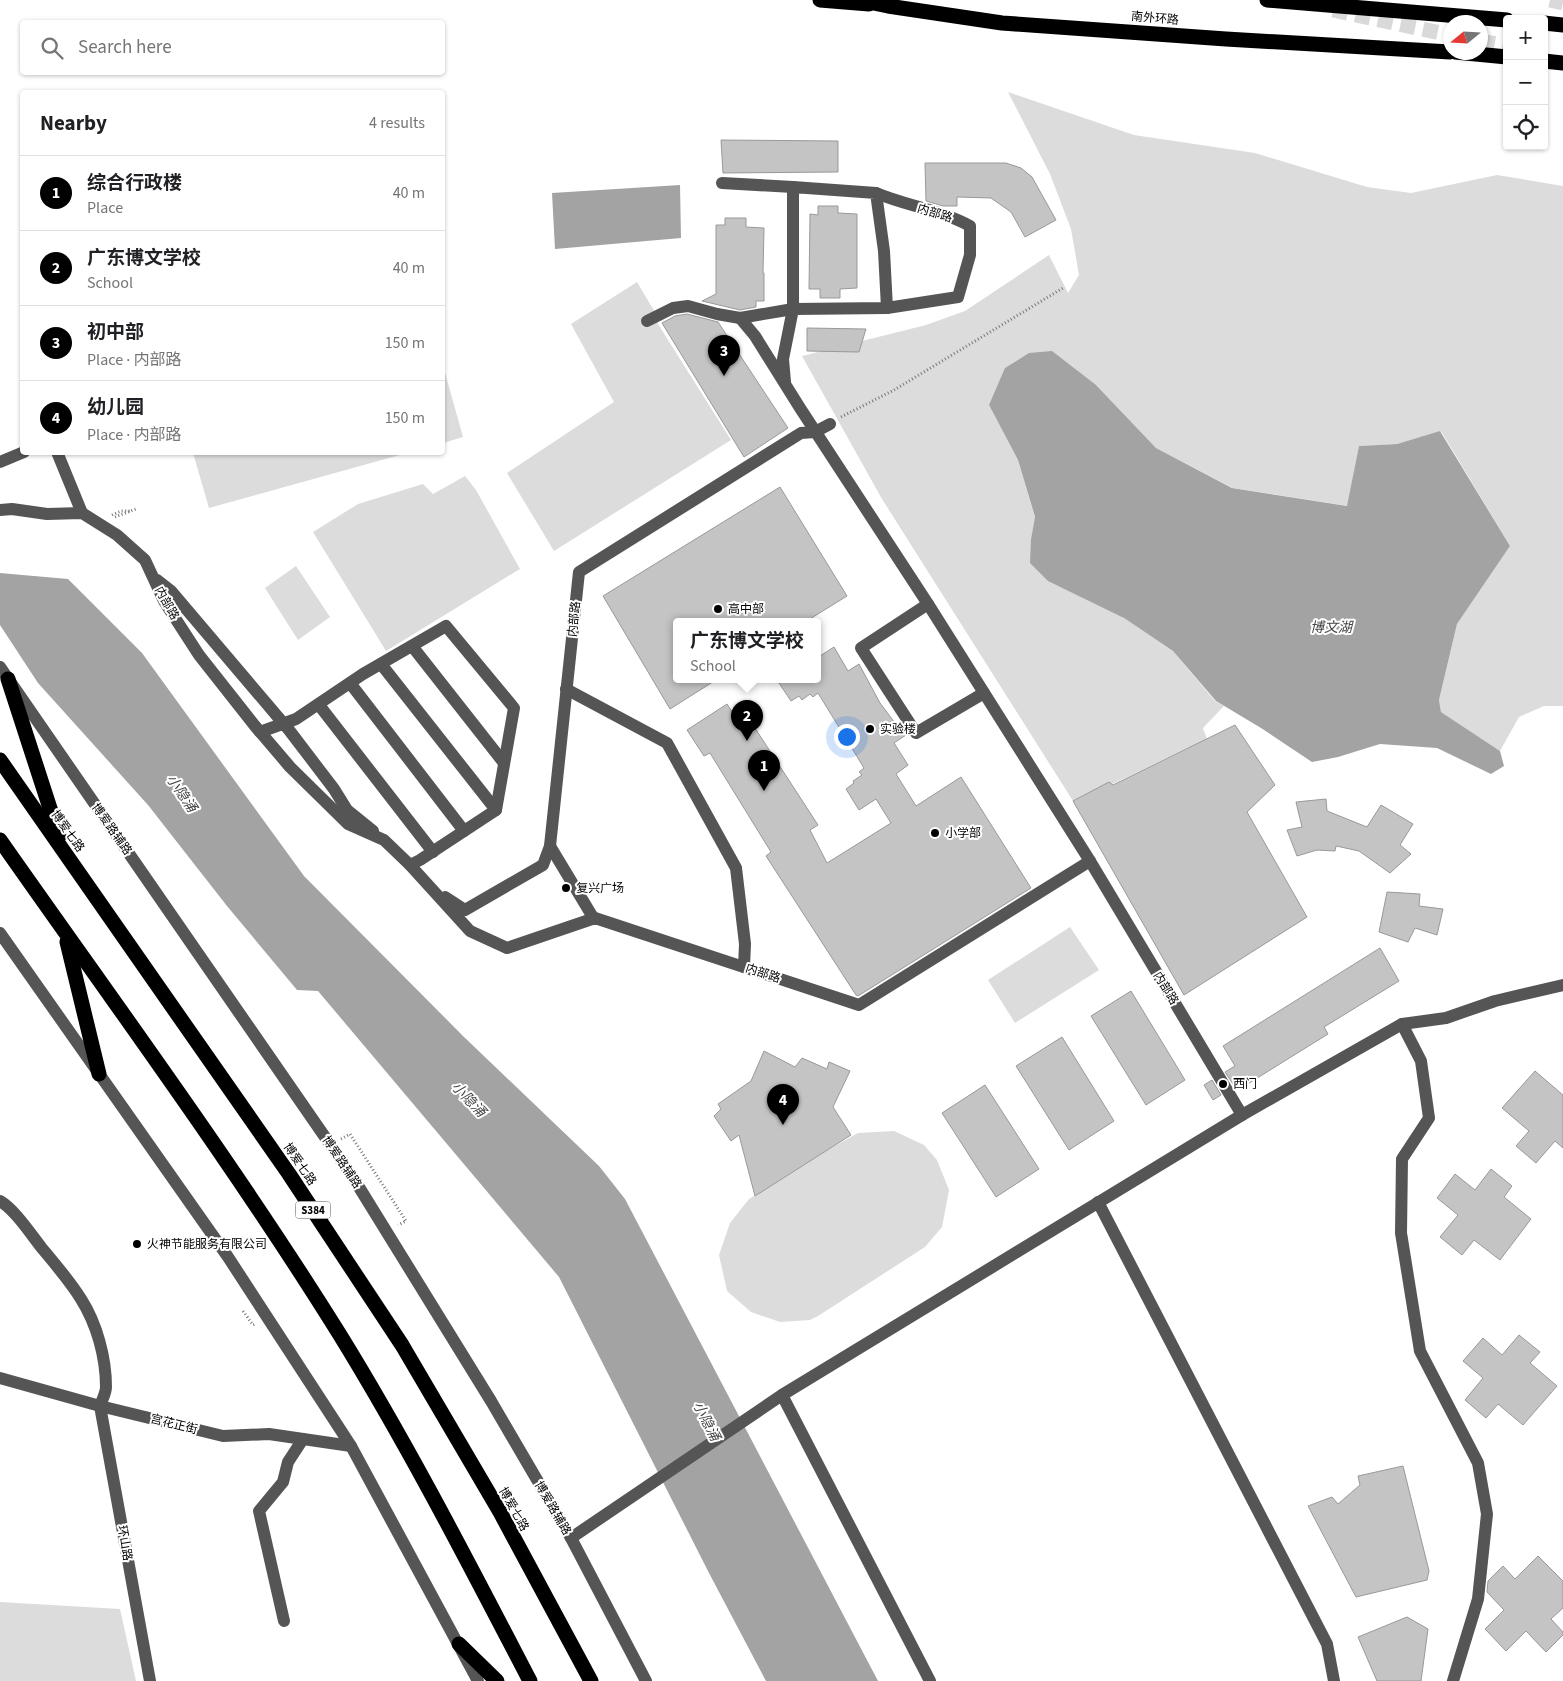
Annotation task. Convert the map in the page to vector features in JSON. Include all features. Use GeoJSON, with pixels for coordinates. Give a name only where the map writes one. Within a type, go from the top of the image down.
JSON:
{"type":"FeatureCollection","features":[{"type":"Feature","properties":{"kind":"highway"},"geometry":{"type":"LineString","coordinates":[[820,0],[888,6]]}},
{"type":"Feature","properties":{"kind":"highway","name":"南外环路"},"geometry":{"type":"LineString","coordinates":[[859,0],[1002,23],[1255,41],[1443,52]]}},
{"type":"Feature","properties":{"kind":"highway"},"geometry":{"type":"LineString","coordinates":[[1267,0],[1503,20]]}},
{"type":"Feature","properties":{"kind":"highway"},"geometry":{"type":"LineString","coordinates":[[1548,23],[1563,25]]}},
{"type":"Feature","properties":{"kind":"highway"},"geometry":{"type":"LineString","coordinates":[[1488,55],[1503,57]]}},
{"type":"Feature","properties":{"kind":"highway"},"geometry":{"type":"LineString","coordinates":[[1548,61],[1563,63]]}},
{"type":"Feature","properties":{"kind":"highway"},"geometry":{"type":"LineString","coordinates":[[4,673],[65,852]]}},
{"type":"Feature","properties":{"kind":"highway","name":"博爱七路"},"geometry":{"type":"LineString","coordinates":[[0,760],[289,1174],[402,1345],[500,1512],[591,1681]]}},
{"type":"Feature","properties":{"kind":"highway"},"geometry":{"type":"LineString","coordinates":[[0,840],[253,1202],[340,1336],[421,1472],[530,1681]]}},
{"type":"Feature","properties":{"kind":"highway"},"geometry":{"type":"LineString","coordinates":[[65,933],[99,1074]]}},
{"type":"Feature","properties":{"kind":"highway"},"geometry":{"type":"LineString","coordinates":[[459,1644],[497,1681]]}},
{"type":"Feature","properties":{"kind":"street","name":"内部路"},"geometry":{"type":"LineString","coordinates":[[647,321],[673,308],[688,306],[740,318],[793,309],[887,308],[958,297],[970,255],[970,226],[953,217],[896,201],[876,193],[722,183]]}},
{"type":"Feature","properties":{"kind":"street"},"geometry":{"type":"LineString","coordinates":[[785,386],[782,359],[793,309],[793,187]]}},
{"type":"Feature","properties":{"kind":"street"},"geometry":{"type":"LineString","coordinates":[[876,193],[884,250],[887,308]]}},
{"type":"Feature","properties":{"kind":"street"},"geometry":{"type":"LineString","coordinates":[[740,318],[755,336],[815,432]]}},
{"type":"Feature","properties":{"kind":"street","name":"内部路"},"geometry":{"type":"LineString","coordinates":[[428,886],[464,910],[543,866],[550,846],[579,572],[801,433],[815,432],[830,424]]}},
{"type":"Feature","properties":{"kind":"street","name":"内部路"},"geometry":{"type":"LineString","coordinates":[[815,432],[928,604],[1090,861],[1242,1115]]}},
{"type":"Feature","properties":{"kind":"street"},"geometry":{"type":"LineString","coordinates":[[0,462],[20,454]]}},
{"type":"Feature","properties":{"kind":"street"},"geometry":{"type":"LineString","coordinates":[[0,510],[12,509],[47,514],[82,514],[58,455]]}},
{"type":"Feature","properties":{"kind":"street","name":"内部路"},"geometry":{"type":"LineString","coordinates":[[82,514],[117,535],[145,560],[164,601],[199,655],[290,767],[348,824],[384,840]]}},
{"type":"Feature","properties":{"kind":"street","name":"内部路"},"geometry":{"type":"LineString","coordinates":[[155,579],[171,591],[284,724],[348,810],[384,840],[470,931],[507,948],[594,918],[859,1004],[1090,861]]}},
{"type":"Feature","properties":{"kind":"street"},"geometry":{"type":"LineString","coordinates":[[928,604],[861,648],[916,733],[984,693]]}},
{"type":"Feature","properties":{"kind":"street"},"geometry":{"type":"LineString","coordinates":[[260,732],[296,719],[350,683],[446,626],[514,708],[496,810],[410,866]]}},
{"type":"Feature","properties":{"kind":"street"},"geometry":{"type":"LineString","coordinates":[[412,646],[504,763]]}},
{"type":"Feature","properties":{"kind":"street"},"geometry":{"type":"LineString","coordinates":[[381,664],[496,810]]}},
{"type":"Feature","properties":{"kind":"street","name":"博爱路辅路"},"geometry":{"type":"LineString","coordinates":[[4,673],[354,1179],[492,1401],[571,1538],[646,1681]]}},
{"type":"Feature","properties":{"kind":"street"},"geometry":{"type":"LineString","coordinates":[[350,683],[464,831]]}},
{"type":"Feature","properties":{"kind":"street"},"geometry":{"type":"LineString","coordinates":[[566,689],[667,743],[736,868],[745,944],[744,967]]}},
{"type":"Feature","properties":{"kind":"street"},"geometry":{"type":"LineString","coordinates":[[319,705],[434,852]]}},
{"type":"Feature","properties":{"kind":"street"},"geometry":{"type":"LineString","coordinates":[[550,846],[594,918]]}},
{"type":"Feature","properties":{"kind":"street"},"geometry":{"type":"LineString","coordinates":[[0,933],[228,1257],[351,1446],[478,1681]]}},
{"type":"Feature","properties":{"kind":"street"},"geometry":{"type":"LineString","coordinates":[[571,1538],[769,1403],[1242,1115],[1402,1024],[1446,1018],[1496,1001],[1563,985]]}},
{"type":"Feature","properties":{"kind":"street"},"geometry":{"type":"LineString","coordinates":[[1402,1024],[1421,1061],[1429,1118],[1402,1159],[1402,1233],[1420,1351],[1478,1463],[1487,1514],[1478,1600],[1453,1681]]}},
{"type":"Feature","properties":{"kind":"street"},"geometry":{"type":"LineString","coordinates":[[0,1201],[6,1204],[30,1232],[68,1281],[92,1320],[103,1357],[106,1389],[100,1406]]}},
{"type":"Feature","properties":{"kind":"street"},"geometry":{"type":"LineString","coordinates":[[1098,1202],[1327,1644],[1334,1681]]}},
{"type":"Feature","properties":{"kind":"street","name":"宫花正街"},"geometry":{"type":"LineString","coordinates":[[0,1378],[100,1406],[223,1436],[269,1434],[351,1446]]}},
{"type":"Feature","properties":{"kind":"street"},"geometry":{"type":"LineString","coordinates":[[782,1395],[930,1681]]}},
{"type":"Feature","properties":{"kind":"street","name":"环山路"},"geometry":{"type":"LineString","coordinates":[[100,1406],[150,1681]]}},
{"type":"Feature","properties":{"kind":"street"},"geometry":{"type":"LineString","coordinates":[[284,1620],[259,1512],[283,1482],[288,1462],[303,1439]]}},
{"type":"Feature","properties":{"kind":"path"},"geometry":{"type":"LineString","coordinates":[[830,424],[894,390],[1064,288]]}},
{"type":"Feature","properties":{"kind":"path"},"geometry":{"type":"LineString","coordinates":[[108,516],[122,511],[132,511]]}},
{"type":"Feature","properties":{"kind":"path"},"geometry":{"type":"LineString","coordinates":[[330,1144],[350,1134],[406,1221],[387,1232]]}},
{"type":"Feature","properties":{"kind":"shaded area"},"geometry":{"type":"Polygon","coordinates":[[[1008,92],[1134,135],[1255,153],[1367,187],[1411,193],[1497,175],[1563,186],[1563,706],[1544,706],[1519,717],[1500,751],[1441,712],[1439,700],[1457,624],[1510,546],[1441,431],[1397,444],[1359,446],[1348,506],[1233,488],[1156,448],[1096,385],[989,405],[1018,460],[1035,518],[1031,539],[1124,618],[1173,651],[1215,701],[1224,706],[1203,728],[1207,739],[1107,787],[1073,801],[882,499],[802,356],[926,325],[965,311],[1049,255],[1068,293],[1079,275],[1071,229],[1050,174],[1008,92]]]}},
{"type":"Feature","properties":{"kind":"shaded area"},"geometry":{"type":"Polygon","coordinates":[[[637,282],[656,314],[658,324],[731,440],[554,551],[507,473],[614,402],[571,324],[637,282]]]}},
{"type":"Feature","properties":{"kind":"shaded area"},"geometry":{"type":"Polygon","coordinates":[[[445,373],[463,437],[445,442],[445,373]]]}},
{"type":"Feature","properties":{"kind":"shaded area"},"geometry":{"type":"Polygon","coordinates":[[[194,455],[400,455],[209,508],[194,455]]]}},
{"type":"Feature","properties":{"kind":"shaded area"},"geometry":{"type":"Polygon","coordinates":[[[465,476],[476,490],[520,569],[386,651],[313,532],[358,504],[423,484],[433,494],[465,476]]]}},
{"type":"Feature","properties":{"kind":"shaded area"},"geometry":{"type":"Polygon","coordinates":[[[296,566],[330,617],[298,640],[265,588],[296,566]]]}},
{"type":"Feature","properties":{"kind":"shaded area"},"geometry":{"type":"Polygon","coordinates":[[[1070,927],[1099,970],[1015,1023],[988,980],[1070,927]]]}},
{"type":"Feature","properties":{"kind":"shaded area"},"geometry":{"type":"Polygon","coordinates":[[[894,1131],[924,1145],[937,1160],[949,1190],[942,1227],[925,1247],[810,1320],[780,1322],[751,1312],[727,1291],[719,1255],[730,1223],[749,1199],[858,1133],[894,1131]]]}},
{"type":"Feature","properties":{"kind":"shaded area"},"geometry":{"type":"Polygon","coordinates":[[[0,1602],[120,1609],[136,1681],[0,1681],[0,1602]]]}},
{"type":"Feature","properties":{"kind":"water"},"geometry":{"type":"Polygon","coordinates":[[[680,185],[681,238],[555,249],[552,193],[680,185]]]}},
{"type":"Feature","properties":{"kind":"water","name":"博文湖"},"geometry":{"type":"Polygon","coordinates":[[[1052,351],[1096,385],[1156,448],[1232,488],[1347,506],[1359,446],[1397,444],[1440,431],[1510,546],[1457,624],[1439,700],[1441,712],[1500,751],[1504,766],[1491,774],[1437,748],[1380,744],[1338,757],[1312,762],[1216,701],[1173,651],[1124,618],[1048,581],[1030,563],[1031,539],[1035,517],[1018,460],[989,405],[1005,368],[1029,353],[1052,351]]]}},
{"type":"Feature","properties":{"kind":"water","name":"小隐涌"},"geometry":{"type":"Polygon","coordinates":[[[0,573],[68,579],[142,653],[304,876],[464,1037],[599,1166],[625,1199],[878,1681],[766,1681],[559,1277],[318,991],[297,990],[227,906],[148,805],[38,683],[0,625],[0,573]]]}},
{"type":"Feature","properties":{"kind":"building"},"geometry":{"type":"Polygon","coordinates":[[[721,140],[838,141],[838,172],[723,173],[721,140]]]}},
{"type":"Feature","properties":{"kind":"building"},"geometry":{"type":"Polygon","coordinates":[[[925,163],[1006,163],[1021,168],[1032,177],[1056,220],[1025,237],[1011,212],[991,198],[957,197],[957,206],[943,206],[926,201],[925,163]]]}},
{"type":"Feature","properties":{"kind":"building"},"geometry":{"type":"Polygon","coordinates":[[[818,206],[838,206],[838,213],[857,214],[857,288],[840,289],[840,298],[820,298],[820,289],[809,289],[810,214],[818,215],[818,206]]]}},
{"type":"Feature","properties":{"kind":"building"},"geometry":{"type":"Polygon","coordinates":[[[725,218],[746,218],[746,227],[764,228],[764,301],[756,301],[756,307],[740,310],[702,301],[716,294],[716,225],[725,225],[725,218]]]}},
{"type":"Feature","properties":{"kind":"building"},"geometry":{"type":"Polygon","coordinates":[[[687,314],[718,322],[788,428],[744,457],[662,323],[675,316],[687,314]]]}},
{"type":"Feature","properties":{"kind":"building"},"geometry":{"type":"Polygon","coordinates":[[[807,328],[866,329],[859,352],[807,351],[807,328]]]}},
{"type":"Feature","properties":{"kind":"building","name":"高中部"},"geometry":{"type":"Polygon","coordinates":[[[780,487],[847,596],[811,618],[673,618],[673,683],[711,683],[670,709],[603,596],[780,487]]]}},
{"type":"Feature","properties":{"kind":"building"},"geometry":{"type":"Polygon","coordinates":[[[834,647],[848,671],[859,664],[880,703],[906,735],[894,743],[908,765],[896,774],[916,806],[961,777],[1031,888],[858,996],[766,856],[771,852],[710,753],[704,756],[687,730],[727,704],[745,732],[753,725],[818,825],[810,830],[827,863],[891,823],[876,799],[859,810],[846,789],[862,775],[859,772],[864,768],[818,693],[813,697],[810,694],[802,700],[799,696],[791,701],[779,683],[821,683],[821,655],[834,647]]]}},
{"type":"Feature","properties":{"kind":"building"},"geometry":{"type":"Polygon","coordinates":[[[1235,725],[1275,785],[1247,812],[1307,917],[1184,995],[1073,801],[1109,782],[1113,785],[1235,725]]]}},
{"type":"Feature","properties":{"kind":"building"},"geometry":{"type":"Polygon","coordinates":[[[1326,799],[1327,811],[1367,827],[1381,805],[1413,824],[1400,845],[1411,854],[1390,873],[1359,851],[1336,846],[1335,851],[1317,850],[1297,856],[1287,830],[1302,827],[1296,802],[1326,799]]]}},
{"type":"Feature","properties":{"kind":"building"},"geometry":{"type":"Polygon","coordinates":[[[1387,892],[1420,894],[1419,906],[1443,909],[1437,935],[1415,928],[1408,942],[1379,932],[1387,892]]]}},
{"type":"Feature","properties":{"kind":"building"},"geometry":{"type":"Polygon","coordinates":[[[1380,948],[1399,981],[1324,1027],[1328,1034],[1246,1085],[1244,1081],[1235,1087],[1225,1072],[1235,1066],[1223,1046],[1380,948]]]}},
{"type":"Feature","properties":{"kind":"building"},"geometry":{"type":"Polygon","coordinates":[[[1131,991],[1185,1080],[1146,1105],[1091,1016],[1131,991]]]}},
{"type":"Feature","properties":{"kind":"building"},"geometry":{"type":"Polygon","coordinates":[[[1062,1037],[1114,1121],[1069,1150],[1016,1066],[1062,1037]]]}},
{"type":"Feature","properties":{"kind":"building"},"geometry":{"type":"Polygon","coordinates":[[[764,1051],[795,1067],[802,1058],[827,1069],[829,1062],[850,1071],[833,1107],[851,1135],[755,1196],[739,1135],[731,1141],[714,1116],[721,1109],[718,1104],[751,1081],[764,1051]]]}},
{"type":"Feature","properties":{"kind":"building"},"geometry":{"type":"Polygon","coordinates":[[[1535,1071],[1563,1095],[1563,1148],[1555,1141],[1536,1163],[1516,1146],[1529,1131],[1502,1108],[1535,1071]]]}},
{"type":"Feature","properties":{"kind":"building"},"geometry":{"type":"Polygon","coordinates":[[[1212,1080],[1221,1095],[1213,1100],[1204,1085],[1212,1080]]]}},
{"type":"Feature","properties":{"kind":"building"},"geometry":{"type":"Polygon","coordinates":[[[985,1085],[1039,1169],[996,1197],[942,1113],[985,1085]]]}},
{"type":"Feature","properties":{"kind":"building"},"geometry":{"type":"Polygon","coordinates":[[[1491,1169],[1512,1186],[1504,1197],[1531,1219],[1500,1260],[1474,1240],[1462,1255],[1440,1237],[1458,1215],[1437,1198],[1455,1174],[1475,1190],[1491,1169]]]}},
{"type":"Feature","properties":{"kind":"building"},"geometry":{"type":"Polygon","coordinates":[[[1519,1335],[1540,1352],[1530,1363],[1557,1386],[1523,1425],[1498,1404],[1486,1418],[1465,1400],[1483,1378],[1463,1361],[1483,1338],[1502,1355],[1519,1335]]]}},
{"type":"Feature","properties":{"kind":"building"},"geometry":{"type":"Polygon","coordinates":[[[1403,1466],[1429,1571],[1427,1580],[1356,1597],[1308,1506],[1332,1497],[1338,1504],[1360,1485],[1358,1476],[1403,1466]]]}},
{"type":"Feature","properties":{"kind":"building"},"geometry":{"type":"Polygon","coordinates":[[[1538,1556],[1563,1581],[1563,1608],[1551,1619],[1563,1632],[1563,1635],[1546,1652],[1526,1631],[1506,1651],[1485,1629],[1504,1610],[1487,1592],[1488,1581],[1503,1566],[1515,1579],[1538,1556]]]}},
{"type":"Feature","properties":{"kind":"building"},"geometry":{"type":"Polygon","coordinates":[[[1407,1617],[1428,1629],[1421,1681],[1377,1681],[1358,1637],[1407,1617]]]}},
{"type":"Feature","properties":{"kind":"tunnel"},"geometry":{"type":"LineString","coordinates":[[1550,0],[1563,3]]}},
{"type":"Feature","properties":{"kind":"tunnel"},"geometry":{"type":"LineString","coordinates":[[1333,10],[1443,34]]}},
{"type":"Feature","properties":{"kind":"tunnel"},"geometry":{"type":"LineString","coordinates":[[1488,42],[1503,45]]}},
{"type":"Feature","properties":{"kind":"place","name":"初中部"},"geometry":{"type":"Point","coordinates":[724,376]}},
{"type":"Feature","properties":{"kind":"place","name":"高中部"},"geometry":{"type":"Point","coordinates":[718,609]}},
{"type":"Feature","properties":{"kind":"place","name":"实验楼"},"geometry":{"type":"Point","coordinates":[870,729]}},
{"type":"Feature","properties":{"kind":"place","name":"广东博文学校"},"geometry":{"type":"Point","coordinates":[747,741]}},
{"type":"Feature","properties":{"kind":"place","name":"综合行政楼"},"geometry":{"type":"Point","coordinates":[764,791]}},
{"type":"Feature","properties":{"kind":"place","name":"小学部"},"geometry":{"type":"Point","coordinates":[935,833]}},
{"type":"Feature","properties":{"kind":"place","name":"复兴广场"},"geometry":{"type":"Point","coordinates":[566,888]}},
{"type":"Feature","properties":{"kind":"place","name":"西门"},"geometry":{"type":"Point","coordinates":[1223,1084]}},
{"type":"Feature","properties":{"kind":"place","name":"幼儿园"},"geometry":{"type":"Point","coordinates":[783,1125]}},
{"type":"Feature","properties":{"kind":"place","name":"火神节能服务有限公司"},"geometry":{"type":"Point","coordinates":[137,1244]}}]}
